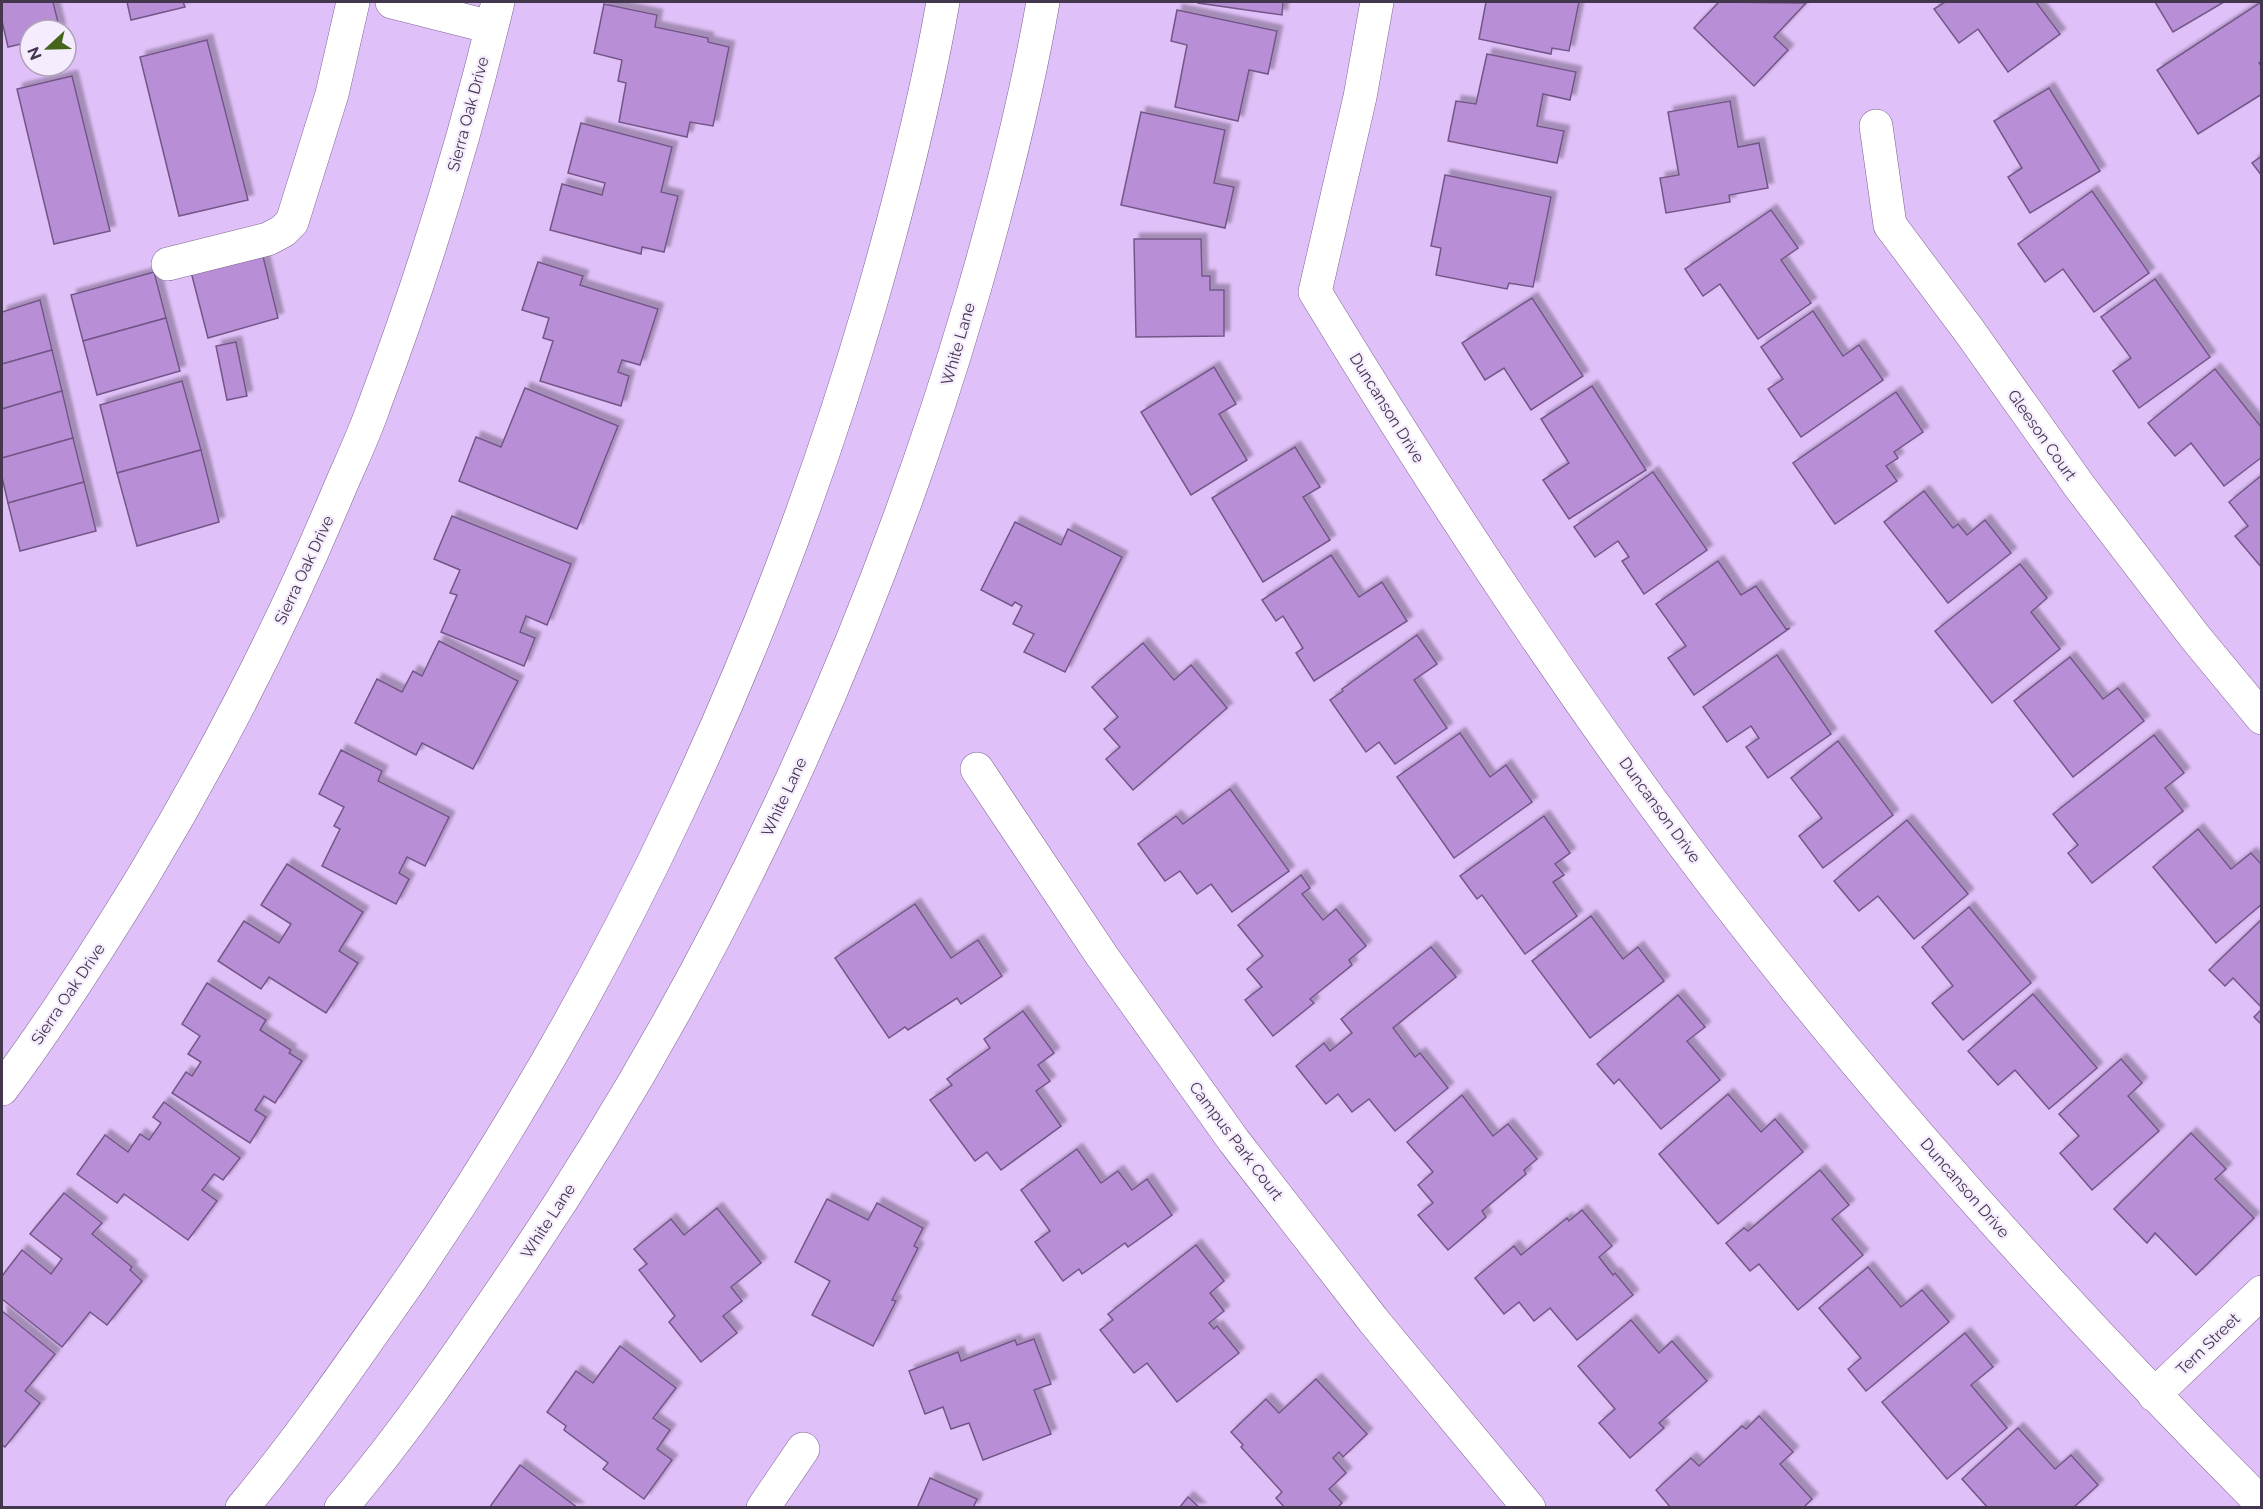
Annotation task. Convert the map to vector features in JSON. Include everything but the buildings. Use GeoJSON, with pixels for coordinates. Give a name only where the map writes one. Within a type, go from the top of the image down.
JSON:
{"type":"FeatureCollection","features":[{"type":"Feature","properties":{"kind":"street"},"geometry":{"type":"LineString","coordinates":[[168,264],[268,239],[283,231],[292,222],[332,94],[353,2]]}},
{"type":"Feature","properties":{"kind":"street"},"geometry":{"type":"LineString","coordinates":[[392,2],[494,14]]}},
{"type":"Feature","properties":{"kind":"street"},"geometry":{"type":"LineString","coordinates":[[242,1508],[361,1351],[463,1201],[556,1047],[642,888],[719,724],[787,557],[846,386],[897,213],[944,2]]}},
{"type":"Feature","properties":{"kind":"street","name":"White Lane"},"geometry":{"type":"LineString","coordinates":[[341,1508],[461,1351],[562,1202],[672,1017],[741,888],[813,735],[887,557],[945,387],[996,213],[1044,2]]}},
{"type":"Feature","properties":{"kind":"street","name":"Duncanson Drive"},"geometry":{"type":"LineString","coordinates":[[1377,2],[1360,97],[1315,292],[1388,412],[1553,663],[1682,842],[1810,1005],[1944,1165],[2083,1320],[2262,1504]]}},
{"type":"Feature","properties":{"kind":"street","name":"Sierra Oak Drive"},"geometry":{"type":"LineString","coordinates":[[2,1089],[102,943],[183,810],[247,692],[314,552],[374,408],[426,262],[470,113],[494,14]]}},
{"type":"Feature","properties":{"kind":"street","name":"Gleeson Court"},"geometry":{"type":"LineString","coordinates":[[1876,126],[1890,225],[1970,332],[2080,487],[2195,638],[2262,718]]}},
{"type":"Feature","properties":{"kind":"street","name":"Campus Park Court"},"geometry":{"type":"LineString","coordinates":[[977,769],[1102,956],[1234,1141],[1517,1503]]}},
{"type":"Feature","properties":{"kind":"street","name":"Tern Street"},"geometry":{"type":"LineString","coordinates":[[2154,1395],[2262,1292]]}},
{"type":"Feature","properties":{"kind":"street"},"geometry":{"type":"LineString","coordinates":[[762,1508],[803,1449]]}}]}
